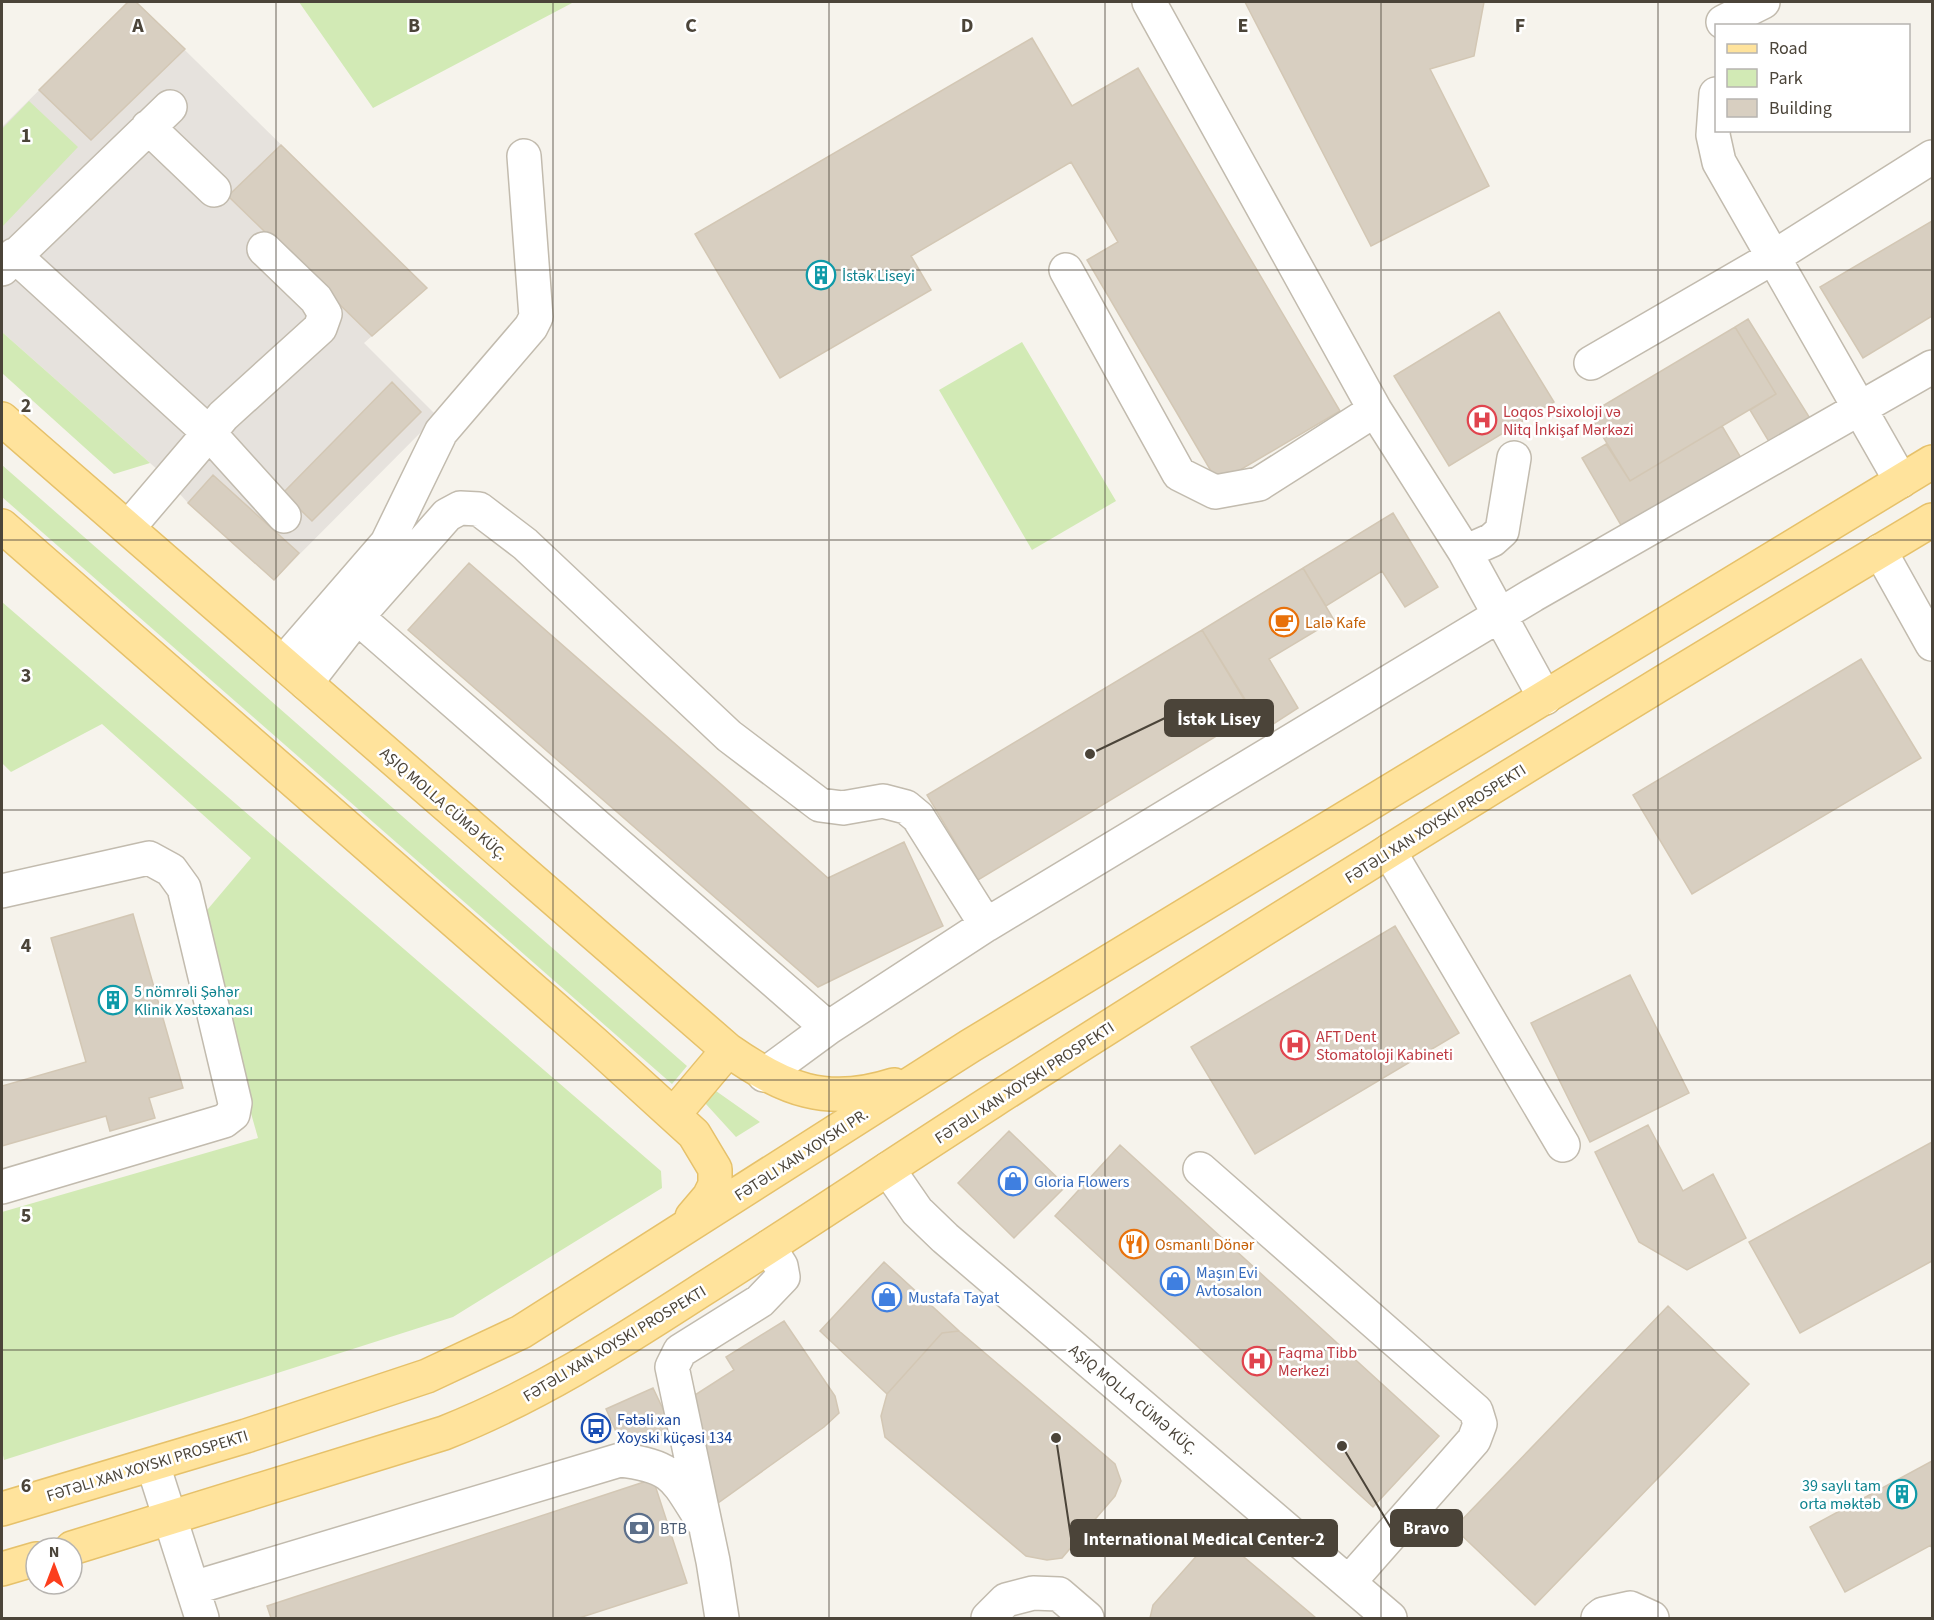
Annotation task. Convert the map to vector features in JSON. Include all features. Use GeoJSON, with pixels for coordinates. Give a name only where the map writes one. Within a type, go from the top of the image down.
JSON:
{"type":"FeatureCollection","features":[{"type":"Feature","properties":{"kind":"main road"},"geometry":{"type":"LineString","coordinates":[[2,419],[728,1050],[764,1075],[786,1086],[812,1093],[840,1096],[878,1090],[924,1075],[1932,462]]}},
{"type":"Feature","properties":{"kind":"main road","name":"FƏTƏLI XAN XOYSKI PROSPEKTI"},"geometry":{"type":"LineString","coordinates":[[84,1544],[444,1433],[491,1414],[558,1381],[1389,851],[1932,520]]}},
{"type":"Feature","properties":{"kind":"main road"},"geometry":{"type":"LineString","coordinates":[[2,526],[674,1114],[694,1134],[715,1169],[715,1185],[709,1197],[678,1232]]}},
{"type":"Feature","properties":{"kind":"main road"},"geometry":{"type":"LineString","coordinates":[[674,1114],[728,1050]]}},
{"type":"Feature","properties":{"kind":"main road","name":"FƏTƏLI XAN XOYSKI PR."},"geometry":{"type":"LineString","coordinates":[[678,1232],[924,1075]]}},
{"type":"Feature","properties":{"kind":"main road","name":"FƏTƏLI XAN XOYSKI PROSPEKTI"},"geometry":{"type":"LineString","coordinates":[[2,1509],[153,1464],[427,1376],[521,1332],[678,1232]]}},
{"type":"Feature","properties":{"kind":"main road"},"geometry":{"type":"LineString","coordinates":[[2,1569],[24,1563]]}},
{"type":"Feature","properties":{"kind":"street"},"geometry":{"type":"LineString","coordinates":[[1149,2],[1375,410],[1465,552],[1545,698]]}},
{"type":"Feature","properties":{"kind":"street"},"geometry":{"type":"LineString","coordinates":[[1724,16],[1763,2]]}},
{"type":"Feature","properties":{"kind":"street"},"geometry":{"type":"LineString","coordinates":[[1715,108],[1713,135],[1719,162],[1901,481]]}},
{"type":"Feature","properties":{"kind":"street"},"geometry":{"type":"LineString","coordinates":[[214,189],[159,117],[8,262],[209,433],[284,516]]}},
{"type":"Feature","properties":{"kind":"street"},"geometry":{"type":"LineString","coordinates":[[295,673],[387,543],[441,432],[531,327],[536,317],[524,156]]}},
{"type":"Feature","properties":{"kind":"street"},"geometry":{"type":"LineString","coordinates":[[1591,363],[1772,258],[1932,157]]}},
{"type":"Feature","properties":{"kind":"street"},"geometry":{"type":"LineString","coordinates":[[128,528],[224,416],[320,328],[325,314],[316,299],[264,249]]}},
{"type":"Feature","properties":{"kind":"street"},"geometry":{"type":"LineString","coordinates":[[1066,270],[1179,474],[1215,492],[1258,484],[1375,410]]}},
{"type":"Feature","properties":{"kind":"street"},"geometry":{"type":"LineString","coordinates":[[764,1075],[828,1028],[986,925],[1500,615],[1932,367]]}},
{"type":"Feature","properties":{"kind":"street"},"geometry":{"type":"LineString","coordinates":[[1465,552],[1492,540],[1502,531],[1514,458]]}},
{"type":"Feature","properties":{"kind":"street"},"geometry":{"type":"LineString","coordinates":[[295,673],[357,617],[447,515],[460,508],[479,509],[525,544],[729,736],[820,805],[843,808],[884,801],[906,807],[918,817],[986,925]]}},
{"type":"Feature","properties":{"kind":"street"},"geometry":{"type":"LineString","coordinates":[[1880,551],[1932,644]]}},
{"type":"Feature","properties":{"kind":"street"},"geometry":{"type":"LineString","coordinates":[[357,617],[828,1028]]}},
{"type":"Feature","properties":{"kind":"street"},"geometry":{"type":"LineString","coordinates":[[1389,851],[1563,1145]]}},
{"type":"Feature","properties":{"kind":"street"},"geometry":{"type":"LineString","coordinates":[[2,891],[149,858],[171,870],[184,888],[235,1103],[233,1114],[224,1121],[2,1187]]}},
{"type":"Feature","properties":{"kind":"street"},"geometry":{"type":"LineString","coordinates":[[888,1169],[917,1211],[945,1238],[1390,1618]]}},
{"type":"Feature","properties":{"kind":"street"},"geometry":{"type":"LineString","coordinates":[[1200,1169],[1476,1411],[1480,1424],[1474,1440],[1349,1582]]}},
{"type":"Feature","properties":{"kind":"street"},"geometry":{"type":"LineString","coordinates":[[722,1618],[672,1367],[680,1351],[760,1301],[776,1287],[783,1277],[781,1266],[769,1247]]}},
{"type":"Feature","properties":{"kind":"street"},"geometry":{"type":"LineString","coordinates":[[193,1588],[621,1460],[649,1463],[672,1475],[705,1525]]}},
{"type":"Feature","properties":{"kind":"street"},"geometry":{"type":"LineString","coordinates":[[153,1464],[202,1618]]}},
{"type":"Feature","properties":{"kind":"street"},"geometry":{"type":"LineString","coordinates":[[988,1618],[1006,1600],[1033,1593],[1059,1594],[1087,1618]]}},
{"type":"Feature","properties":{"kind":"street"},"geometry":{"type":"LineString","coordinates":[[1598,1618],[1603,1614],[1630,1608],[1653,1618]]}},
{"type":"Feature","properties":{"kind":"shaded area"},"geometry":{"type":"Polygon","coordinates":[[[128,2],[136,2],[427,288],[364,343],[437,416],[274,580],[188,503],[159,471],[2,332],[2,127],[128,2]]]}},
{"type":"Feature","properties":{"kind":"green space"},"geometry":{"type":"Polygon","coordinates":[[[299,2],[574,2],[373,108],[299,2]]]}},
{"type":"Feature","properties":{"kind":"green space"},"geometry":{"type":"Polygon","coordinates":[[[29,101],[78,147],[2,227],[2,129],[29,101]]]}},
{"type":"Feature","properties":{"kind":"green space"},"geometry":{"type":"Polygon","coordinates":[[[2,332],[150,463],[114,474],[2,373],[2,332]]]}},
{"type":"Feature","properties":{"kind":"green space"},"geometry":{"type":"Polygon","coordinates":[[[1022,342],[1116,501],[1032,550],[939,390],[1022,342]]]}},
{"type":"Feature","properties":{"kind":"green space"},"geometry":{"type":"Polygon","coordinates":[[[2,465],[687,1066],[672,1084],[2,497],[2,465]]]}},
{"type":"Feature","properties":{"kind":"green space"},"geometry":{"type":"Polygon","coordinates":[[[2,602],[661,1171],[662,1188],[453,1317],[4,1460],[2,1450],[2,1212],[258,1138],[197,922],[251,858],[102,724],[11,772],[2,763],[2,602]]]}},
{"type":"Feature","properties":{"kind":"green space"},"geometry":{"type":"Polygon","coordinates":[[[716,1091],[760,1122],[736,1137],[705,1103],[716,1091]]]}},
{"type":"Feature","properties":{"kind":"building"},"geometry":{"type":"Polygon","coordinates":[[[128,2],[136,2],[185,49],[91,140],[39,90],[128,2]]]}},
{"type":"Feature","properties":{"kind":"building"},"geometry":{"type":"Polygon","coordinates":[[[1245,2],[1484,2],[1474,56],[1430,69],[1489,186],[1371,246],[1245,2]]]}},
{"type":"Feature","properties":{"kind":"building","name":"İstək Liseyi"},"geometry":{"type":"Polygon","coordinates":[[[1032,38],[1072,106],[1138,68],[1340,411],[1218,483],[1087,260],[1118,242],[1071,162],[911,256],[931,290],[780,378],[695,234],[1032,38]]]}},
{"type":"Feature","properties":{"kind":"building"},"geometry":{"type":"Polygon","coordinates":[[[281,145],[427,288],[372,336],[228,196],[281,145]]]}},
{"type":"Feature","properties":{"kind":"building"},"geometry":{"type":"Polygon","coordinates":[[[1932,221],[1932,316],[1863,358],[1820,287],[1932,221]]]}},
{"type":"Feature","properties":{"kind":"building"},"geometry":{"type":"Polygon","coordinates":[[[1499,312],[1554,402],[1449,466],[1394,376],[1499,312]]]}},
{"type":"Feature","properties":{"kind":"building"},"geometry":{"type":"Polygon","coordinates":[[[1748,319],[1811,420],[1771,445],[1750,410],[1776,394],[1735,327],[1748,319]]]}},
{"type":"Feature","properties":{"kind":"building"},"geometry":{"type":"Polygon","coordinates":[[[1735,327],[1776,394],[1630,481],[1589,414],[1735,327]]]}},
{"type":"Feature","properties":{"kind":"building"},"geometry":{"type":"Polygon","coordinates":[[[392,382],[421,412],[312,521],[283,493],[392,382]]]}},
{"type":"Feature","properties":{"kind":"building"},"geometry":{"type":"Polygon","coordinates":[[[1722,426],[1744,463],[1625,532],[1582,458],[1606,444],[1630,481],[1722,426]]]}},
{"type":"Feature","properties":{"kind":"building"},"geometry":{"type":"Polygon","coordinates":[[[213,475],[299,553],[274,580],[188,503],[213,475]]]}},
{"type":"Feature","properties":{"kind":"building"},"geometry":{"type":"Polygon","coordinates":[[[1393,513],[1438,587],[1405,607],[1382,571],[1326,606],[1303,568],[1393,513]]]}},
{"type":"Feature","properties":{"kind":"building"},"geometry":{"type":"Polygon","coordinates":[[[469,563],[828,878],[904,842],[943,926],[818,987],[408,630],[469,563]]]}},
{"type":"Feature","properties":{"kind":"building"},"geometry":{"type":"Polygon","coordinates":[[[1303,568],[1334,620],[1269,659],[1298,708],[1264,730],[1202,630],[1303,568]]]}},
{"type":"Feature","properties":{"kind":"building"},"geometry":{"type":"Polygon","coordinates":[[[1202,630],[1253,714],[978,880],[927,795],[1202,630]]]}},
{"type":"Feature","properties":{"kind":"building"},"geometry":{"type":"Polygon","coordinates":[[[1861,659],[1921,758],[1692,894],[1633,795],[1861,659]]]}},
{"type":"Feature","properties":{"kind":"building","name":"5 nömrəli Şəhər Klinik Xəstəxanası"},"geometry":{"type":"Polygon","coordinates":[[[133,914],[183,1088],[149,1098],[155,1118],[110,1131],[106,1116],[2,1146],[2,1086],[86,1062],[51,938],[133,914]]]}},
{"type":"Feature","properties":{"kind":"building"},"geometry":{"type":"Polygon","coordinates":[[[1395,926],[1459,1033],[1255,1154],[1191,1047],[1395,926]]]}},
{"type":"Feature","properties":{"kind":"building"},"geometry":{"type":"Polygon","coordinates":[[[1630,975],[1689,1093],[1590,1142],[1531,1023],[1630,975]]]}},
{"type":"Feature","properties":{"kind":"building"},"geometry":{"type":"Polygon","coordinates":[[[1648,1125],[1683,1191],[1713,1174],[1746,1238],[1687,1270],[1639,1242],[1595,1152],[1648,1125]]]}},
{"type":"Feature","properties":{"kind":"building"},"geometry":{"type":"Polygon","coordinates":[[[1009,1131],[1066,1186],[1014,1238],[958,1183],[1009,1131]]]}},
{"type":"Feature","properties":{"kind":"building"},"geometry":{"type":"Polygon","coordinates":[[[1932,1142],[1932,1261],[1800,1333],[1749,1242],[1932,1142]]]}},
{"type":"Feature","properties":{"kind":"building"},"geometry":{"type":"Polygon","coordinates":[[[1120,1145],[1439,1436],[1373,1507],[1055,1216],[1120,1145]]]}},
{"type":"Feature","properties":{"kind":"building","name":"Mustafa Tayat"},"geometry":{"type":"Polygon","coordinates":[[[884,1262],[959,1331],[942,1333],[887,1394],[820,1331],[884,1262]]]}},
{"type":"Feature","properties":{"kind":"building"},"geometry":{"type":"Polygon","coordinates":[[[1668,1306],[1749,1384],[1535,1605],[1454,1528],[1668,1306]]]}},
{"type":"Feature","properties":{"kind":"building"},"geometry":{"type":"Polygon","coordinates":[[[784,1321],[835,1396],[839,1413],[824,1427],[711,1508],[695,1450],[710,1443],[684,1402],[734,1370],[726,1357],[784,1321]]]}},
{"type":"Feature","properties":{"kind":"building"},"geometry":{"type":"Polygon","coordinates":[[[959,1331],[1115,1464],[1121,1481],[1115,1496],[1062,1558],[1047,1560],[1026,1556],[885,1437],[881,1416],[887,1394],[942,1333],[959,1331]]]}},
{"type":"Feature","properties":{"kind":"building"},"geometry":{"type":"Polygon","coordinates":[[[653,1388],[673,1430],[625,1452],[606,1409],[653,1388]]]}},
{"type":"Feature","properties":{"kind":"building","name":"39 saylı tam orta məktəb"},"geometry":{"type":"Polygon","coordinates":[[[1932,1461],[1932,1549],[1931,1545],[1845,1592],[1810,1527],[1932,1461]]]}},
{"type":"Feature","properties":{"kind":"building"},"geometry":{"type":"Polygon","coordinates":[[[653,1479],[687,1583],[579,1618],[271,1618],[267,1606],[653,1479]]]}},
{"type":"Feature","properties":{"kind":"building"},"geometry":{"type":"Polygon","coordinates":[[[1225,1541],[1316,1618],[1150,1618],[1153,1605],[1208,1543],[1225,1541]]]}},
{"type":"Feature","properties":{"kind":"place","name":"İstək Liseyi"},"geometry":{"type":"Point","coordinates":[821,275]}},
{"type":"Feature","properties":{"kind":"place","name":"Loqos Psixoloji və Nitq İnkişaf Mərkəzi"},"geometry":{"type":"Point","coordinates":[1482,420]}},
{"type":"Feature","properties":{"kind":"place","name":"Lalə Kafe"},"geometry":{"type":"Point","coordinates":[1284,622]}},
{"type":"Feature","properties":{"kind":"place","name":"İstək Lisey"},"geometry":{"type":"Point","coordinates":[1090,754]}},
{"type":"Feature","properties":{"kind":"place","name":"5 nömrəli Şəhər Klinik Xəstəxanası"},"geometry":{"type":"Point","coordinates":[113,1000]}},
{"type":"Feature","properties":{"kind":"place","name":"AFT Dent Stomatoloji Kabineti"},"geometry":{"type":"Point","coordinates":[1295,1045]}},
{"type":"Feature","properties":{"kind":"place","name":"Gloria Flowers"},"geometry":{"type":"Point","coordinates":[1013,1181]}},
{"type":"Feature","properties":{"kind":"place","name":"Osmanlı Dönər"},"geometry":{"type":"Point","coordinates":[1134,1244]}},
{"type":"Feature","properties":{"kind":"place","name":"Maşın Evi Avtosalon"},"geometry":{"type":"Point","coordinates":[1175,1281]}},
{"type":"Feature","properties":{"kind":"place","name":"Mustafa Tayat"},"geometry":{"type":"Point","coordinates":[887,1297]}},
{"type":"Feature","properties":{"kind":"place","name":"Faqma Tibb Merkezi"},"geometry":{"type":"Point","coordinates":[1257,1361]}},
{"type":"Feature","properties":{"kind":"place","name":"Fətəli xan Xoyski küçəsi 134"},"geometry":{"type":"Point","coordinates":[596,1428]}},
{"type":"Feature","properties":{"kind":"place","name":"International Medical Center-2"},"geometry":{"type":"Point","coordinates":[1056,1438]}},
{"type":"Feature","properties":{"kind":"place","name":"Bravo"},"geometry":{"type":"Point","coordinates":[1342,1446]}},
{"type":"Feature","properties":{"kind":"place","name":"39 saylı tam orta məktəb"},"geometry":{"type":"Point","coordinates":[1902,1494]}},
{"type":"Feature","properties":{"kind":"place","name":"BTB"},"geometry":{"type":"Point","coordinates":[639,1528]}}]}
